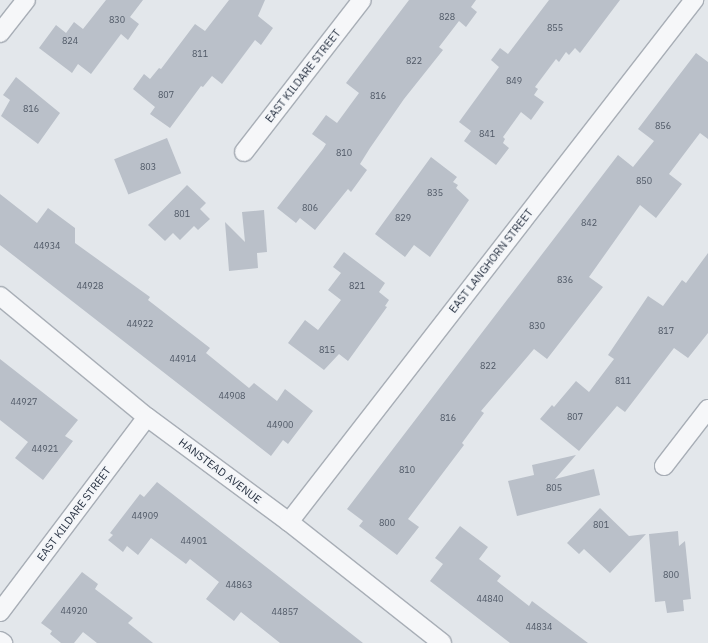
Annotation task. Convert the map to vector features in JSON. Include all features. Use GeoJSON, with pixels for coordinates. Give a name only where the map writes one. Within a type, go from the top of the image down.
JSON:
{"type":"FeatureCollection","features":[{"type":"Feature","properties":{"kind":"street"},"geometry":{"type":"LineString","coordinates":[[0,33],[26,0]]}},
{"type":"Feature","properties":{"kind":"street","name":"EAST KILDARE STREET"},"geometry":{"type":"LineString","coordinates":[[244,152],[362,0]]}},
{"type":"Feature","properties":{"kind":"street","name":"EAST LANGHORN STREET"},"geometry":{"type":"LineString","coordinates":[[289,522],[694,0]]}},
{"type":"Feature","properties":{"kind":"street","name":"HANSTEAD AVENUE"},"geometry":{"type":"LineString","coordinates":[[0,296],[147,417],[289,522],[442,643]]}},
{"type":"Feature","properties":{"kind":"street"},"geometry":{"type":"LineString","coordinates":[[664,466],[708,409]]}},
{"type":"Feature","properties":{"kind":"street","name":"EAST KILDARE STREET"},"geometry":{"type":"LineString","coordinates":[[0,612],[147,417]]}},
{"type":"Feature","properties":{"kind":"building"},"geometry":{"type":"Polygon","coordinates":[[[106,0],[143,0],[130,17],[139,24],[128,40],[121,34],[91,74],[78,64],[72,73],[39,48],[56,25],[66,33],[74,22],[83,29],[106,0]]]}},
{"type":"Feature","properties":{"kind":"building"},"geometry":{"type":"Polygon","coordinates":[[[229,0],[265,0],[258,16],[273,28],[261,45],[255,40],[222,84],[212,76],[203,87],[201,86],[170,128],[150,114],[155,107],[133,89],[144,74],[150,79],[159,68],[161,69],[195,24],[205,31],[229,0]]]}},
{"type":"Feature","properties":{"kind":"building"},"geometry":{"type":"Polygon","coordinates":[[[409,0],[476,0],[471,7],[477,12],[466,27],[459,21],[439,47],[443,50],[404,99],[360,164],[367,170],[351,192],[348,189],[315,230],[300,218],[296,223],[277,208],[326,144],[312,134],[326,115],[337,123],[359,93],[346,83],[409,0]]]}},
{"type":"Feature","properties":{"kind":"building"},"geometry":{"type":"Polygon","coordinates":[[[549,0],[620,0],[580,53],[575,48],[569,55],[566,52],[559,62],[556,59],[535,87],[538,89],[534,95],[544,102],[531,120],[521,112],[503,137],[505,139],[503,143],[509,148],[496,165],[464,141],[471,131],[459,122],[499,67],[491,60],[500,48],[508,54],[549,0]]]}},
{"type":"Feature","properties":{"kind":"building"},"geometry":{"type":"Polygon","coordinates":[[[696,53],[708,62],[708,139],[700,133],[669,174],[682,184],[656,218],[640,205],[589,277],[603,287],[547,359],[534,349],[481,411],[484,413],[462,443],[464,445],[408,519],[419,527],[397,555],[359,526],[363,521],[347,509],[618,155],[633,167],[654,141],[638,129],[696,53]]]}},
{"type":"Feature","properties":{"kind":"building"},"geometry":{"type":"Polygon","coordinates":[[[16,77],[60,113],[38,144],[1,116],[10,100],[3,95],[16,77]]]}},
{"type":"Feature","properties":{"kind":"building"},"geometry":{"type":"Polygon","coordinates":[[[167,138],[181,173],[128,195],[114,159],[167,138]]]}},
{"type":"Feature","properties":{"kind":"building"},"geometry":{"type":"Polygon","coordinates":[[[431,157],[457,177],[453,182],[458,185],[456,188],[469,200],[430,257],[414,245],[405,257],[375,234],[431,157]]]}},
{"type":"Feature","properties":{"kind":"building"},"geometry":{"type":"Polygon","coordinates":[[[187,185],[206,203],[200,209],[210,219],[198,230],[194,226],[180,240],[173,233],[165,241],[148,225],[187,185]]]}},
{"type":"Feature","properties":{"kind":"building"},"geometry":{"type":"Polygon","coordinates":[[[0,194],[37,223],[48,208],[75,228],[75,243],[150,297],[148,300],[210,348],[206,353],[249,388],[254,383],[277,401],[285,389],[313,411],[288,444],[283,440],[271,456],[0,245],[0,194]]]}},
{"type":"Feature","properties":{"kind":"building"},"geometry":{"type":"Polygon","coordinates":[[[264,210],[267,252],[257,253],[258,268],[229,271],[225,222],[245,242],[242,212],[264,210]]]}},
{"type":"Feature","properties":{"kind":"building"},"geometry":{"type":"Polygon","coordinates":[[[344,252],[385,283],[379,292],[389,300],[385,306],[387,307],[348,361],[339,354],[324,370],[288,343],[305,320],[318,330],[341,300],[328,290],[341,273],[333,267],[344,252]]]}},
{"type":"Feature","properties":{"kind":"building"},"geometry":{"type":"Polygon","coordinates":[[[708,253],[708,333],[688,358],[674,348],[625,412],[617,406],[579,451],[540,419],[552,405],[554,407],[576,381],[589,392],[614,359],[608,355],[648,296],[663,306],[682,280],[686,283],[708,253]]]}},
{"type":"Feature","properties":{"kind":"building"},"geometry":{"type":"Polygon","coordinates":[[[0,359],[78,420],[65,436],[73,441],[43,480],[15,458],[28,442],[0,420],[0,359]]]}},
{"type":"Feature","properties":{"kind":"building"},"geometry":{"type":"Polygon","coordinates":[[[576,455],[555,479],[594,469],[600,495],[517,516],[508,481],[534,475],[532,465],[576,455]]]}},
{"type":"Feature","properties":{"kind":"building"},"geometry":{"type":"Polygon","coordinates":[[[157,482],[363,643],[280,643],[241,612],[234,621],[206,599],[219,582],[190,559],[186,564],[151,538],[138,555],[127,546],[123,552],[108,540],[113,535],[110,533],[140,494],[144,497],[157,482]]]}},
{"type":"Feature","properties":{"kind":"building"},"geometry":{"type":"Polygon","coordinates":[[[600,508],[629,536],[646,534],[610,573],[584,549],[579,554],[567,543],[600,508]]]}},
{"type":"Feature","properties":{"kind":"building"},"geometry":{"type":"Polygon","coordinates":[[[460,526],[488,547],[479,559],[501,576],[497,581],[529,606],[532,601],[588,643],[510,643],[430,581],[443,564],[435,558],[460,526]]]}},
{"type":"Feature","properties":{"kind":"building"},"geometry":{"type":"Polygon","coordinates":[[[678,531],[679,546],[685,541],[691,599],[683,600],[684,611],[667,613],[665,601],[655,602],[649,534],[678,531]]]}},
{"type":"Feature","properties":{"kind":"building"},"geometry":{"type":"Polygon","coordinates":[[[82,572],[98,584],[95,589],[133,618],[128,623],[153,643],[97,643],[83,632],[74,643],[61,643],[50,634],[52,631],[41,623],[82,572]]]}}]}
